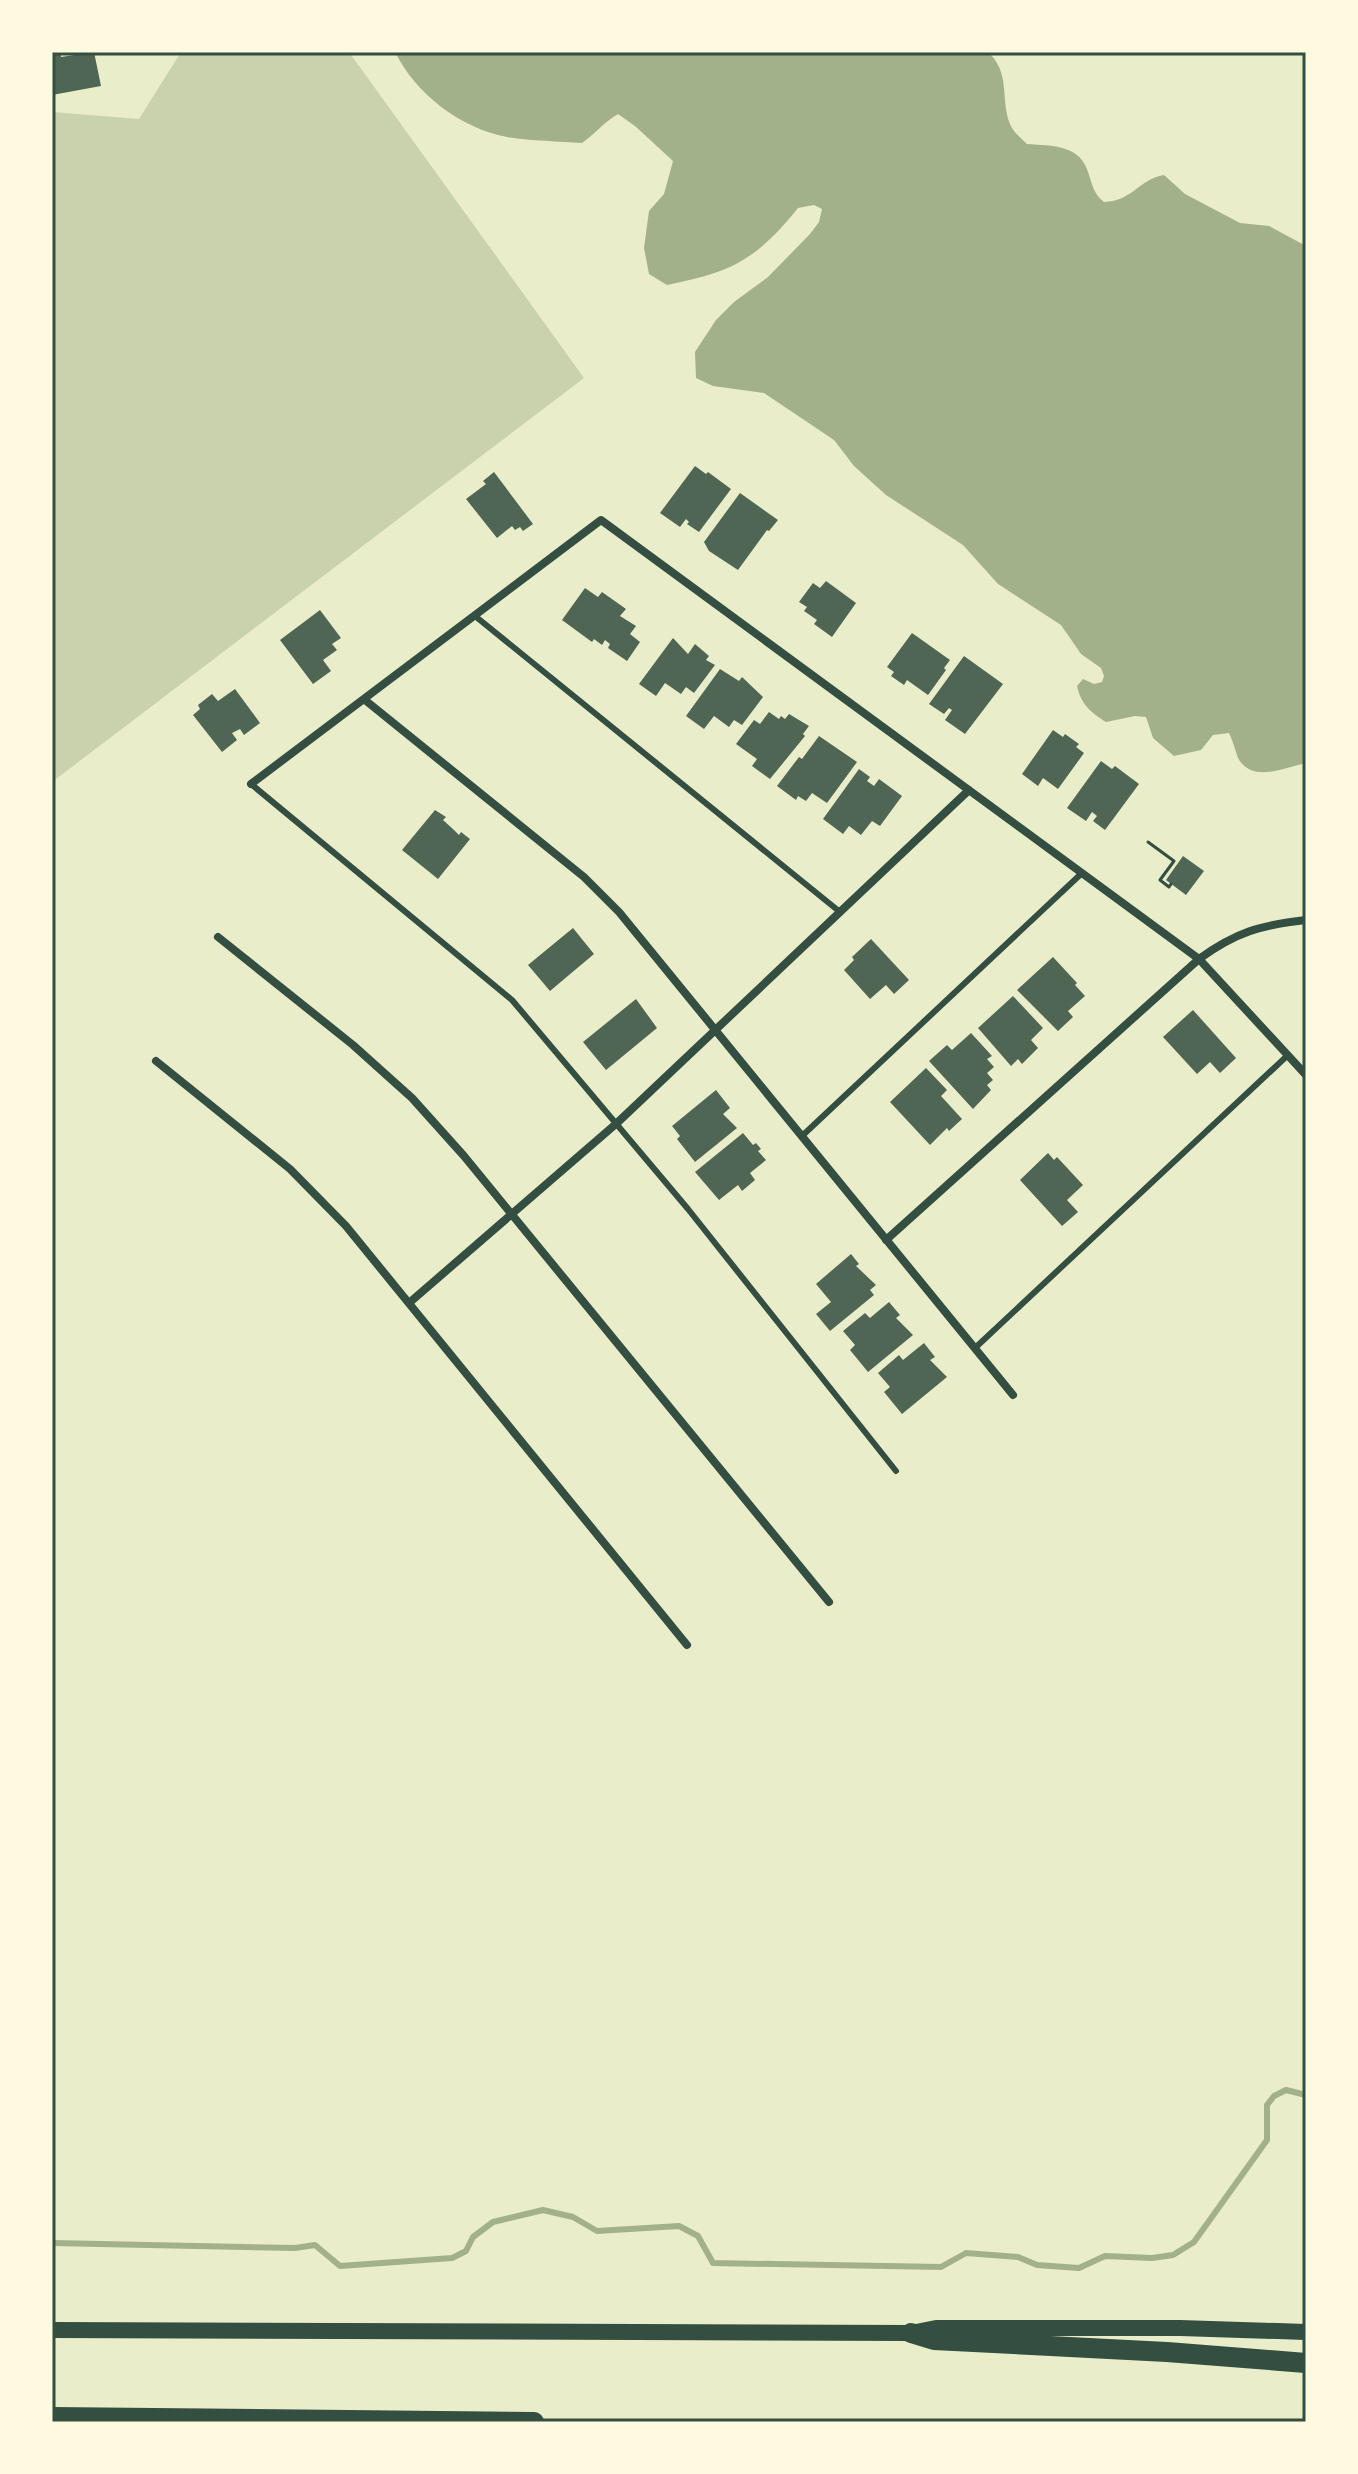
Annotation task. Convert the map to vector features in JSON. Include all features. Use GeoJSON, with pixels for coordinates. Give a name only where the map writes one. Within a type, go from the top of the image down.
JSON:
{"type":"FeatureCollection","features":[{"type":"Feature","properties":{"kind":"highway"},"geometry":{"type":"LineString","coordinates":[[911,2333],[934,2340],[1167,2352],[1306,2363]]}},
{"type":"Feature","properties":{"kind":"highway"},"geometry":{"type":"LineString","coordinates":[[52,2417],[534,2422]]}},
{"type":"Feature","properties":{"kind":"main road"},"geometry":{"type":"LineString","coordinates":[[52,2330],[911,2333],[936,2328],[1180,2328],[1306,2332]]}},
{"type":"Feature","properties":{"kind":"street"},"geometry":{"type":"LineString","coordinates":[[251,784],[601,520],[1199,959],[1306,1075]]}},
{"type":"Feature","properties":{"kind":"street"},"geometry":{"type":"LineString","coordinates":[[365,700],[584,877],[619,912],[1013,1395]]}},
{"type":"Feature","properties":{"kind":"street"},"geometry":{"type":"LineString","coordinates":[[409,1303],[617,1123],[969,790]]}},
{"type":"Feature","properties":{"kind":"street"},"geometry":{"type":"LineString","coordinates":[[886,1240],[1199,959],[1225,940],[1252,930],[1306,920]]}},
{"type":"Feature","properties":{"kind":"street"},"geometry":{"type":"LineString","coordinates":[[218,937],[353,1045],[412,1098],[464,1156],[829,1602]]}},
{"type":"Feature","properties":{"kind":"street"},"geometry":{"type":"LineString","coordinates":[[156,1061],[290,1169],[346,1226],[687,1645]]}},
{"type":"Feature","properties":{"kind":"lane"},"geometry":{"type":"LineString","coordinates":[[475,616],[840,912]]}},
{"type":"Feature","properties":{"kind":"lane"},"geometry":{"type":"LineString","coordinates":[[251,784],[512,1000],[617,1123],[896,1471]]}},
{"type":"Feature","properties":{"kind":"lane"},"geometry":{"type":"LineString","coordinates":[[802,1136],[1082,873]]}},
{"type":"Feature","properties":{"kind":"lane"},"geometry":{"type":"LineString","coordinates":[[975,1348],[1288,1055]]}},
{"type":"Feature","properties":{"kind":"path"},"geometry":{"type":"LineString","coordinates":[[1148,842],[1174,861],[1160,880],[1169,887],[1171,884]]}},
{"type":"Feature","properties":{"kind":"shaded area"},"geometry":{"type":"Polygon","coordinates":[[[181,52],[349,52],[584,378],[52,782],[52,112],[139,119],[181,52]]]}},
{"type":"Feature","properties":{"kind":"shaded area"},"geometry":{"type":"Polygon","coordinates":[[[395,52],[988,52],[1000,68],[1007,114],[1013,130],[1027,144],[1065,149],[1080,157],[1096,193],[1104,202],[1122,198],[1155,177],[1164,175],[1185,194],[1240,223],[1269,226],[1306,246],[1306,763],[1270,772],[1252,770],[1238,758],[1229,733],[1213,735],[1201,750],[1174,756],[1153,738],[1146,717],[1106,722],[1087,707],[1077,686],[1083,679],[1094,684],[1102,682],[1104,676],[1101,668],[1081,654],[1061,625],[998,584],[963,545],[886,495],[854,466],[834,440],[764,393],[713,386],[696,378],[695,352],[716,320],[734,302],[768,277],[810,234],[819,222],[822,209],[814,205],[798,208],[755,252],[726,269],[667,285],[649,274],[644,248],[649,211],[664,194],[673,161],[635,126],[618,114],[582,143],[507,137],[490,132],[441,107],[415,82],[395,52]]]}},
{"type":"Feature","properties":{"kind":"building"},"geometry":{"type":"Polygon","coordinates":[[[52,52],[60,52],[61,57],[94,52],[101,86],[52,95],[52,52]]]}},
{"type":"Feature","properties":{"kind":"building"},"geometry":{"type":"Polygon","coordinates":[[[695,466],[731,489],[699,532],[687,524],[686,519],[680,527],[660,513],[695,466]]]}},
{"type":"Feature","properties":{"kind":"building"},"geometry":{"type":"Polygon","coordinates":[[[494,472],[533,524],[523,531],[520,527],[515,530],[512,526],[497,538],[466,499],[486,484],[483,481],[494,472]]]}},
{"type":"Feature","properties":{"kind":"building"},"geometry":{"type":"Polygon","coordinates":[[[740,493],[778,520],[738,570],[709,551],[704,542],[740,493]]]}},
{"type":"Feature","properties":{"kind":"building"},"geometry":{"type":"Polygon","coordinates":[[[826,581],[856,603],[832,637],[814,624],[817,620],[804,611],[807,607],[799,602],[813,583],[820,588],[826,581]]]}},
{"type":"Feature","properties":{"kind":"building"},"geometry":{"type":"Polygon","coordinates":[[[585,588],[598,597],[602,592],[626,609],[620,616],[636,626],[630,634],[640,642],[627,661],[608,648],[610,644],[605,640],[602,645],[594,639],[592,642],[562,620],[585,588]]]}},
{"type":"Feature","properties":{"kind":"building"},"geometry":{"type":"Polygon","coordinates":[[[320,610],[341,638],[332,644],[337,650],[323,660],[331,671],[313,684],[280,640],[320,610]]]}},
{"type":"Feature","properties":{"kind":"building"},"geometry":{"type":"Polygon","coordinates":[[[912,633],[950,660],[928,695],[907,680],[904,685],[891,676],[894,672],[887,667],[912,633]]]}},
{"type":"Feature","properties":{"kind":"building"},"geometry":{"type":"Polygon","coordinates":[[[673,638],[688,654],[695,644],[709,656],[706,660],[715,665],[694,693],[686,687],[681,694],[665,683],[656,696],[639,684],[673,638]]]}},
{"type":"Feature","properties":{"kind":"building"},"geometry":{"type":"Polygon","coordinates":[[[964,656],[1003,684],[965,734],[945,720],[952,710],[949,708],[944,714],[929,704],[964,656]]]}},
{"type":"Feature","properties":{"kind":"building"},"geometry":{"type":"Polygon","coordinates":[[[720,669],[739,681],[742,677],[763,697],[742,725],[734,720],[729,727],[714,716],[704,729],[686,716],[720,669]]]}},
{"type":"Feature","properties":{"kind":"building"},"geometry":{"type":"Polygon","coordinates":[[[235,689],[260,723],[244,735],[240,729],[232,733],[237,740],[222,752],[193,715],[200,709],[198,705],[212,694],[218,701],[235,689]]]}},
{"type":"Feature","properties":{"kind":"building"},"geometry":{"type":"Polygon","coordinates":[[[769,712],[779,719],[781,716],[785,719],[789,714],[809,726],[803,734],[805,736],[770,779],[752,766],[757,759],[736,744],[754,720],[760,724],[769,712]]]}},
{"type":"Feature","properties":{"kind":"building"},"geometry":{"type":"Polygon","coordinates":[[[1053,730],[1079,744],[1076,747],[1084,753],[1058,789],[1043,778],[1038,786],[1022,774],[1053,730]]]}},
{"type":"Feature","properties":{"kind":"building"},"geometry":{"type":"Polygon","coordinates":[[[819,736],[857,762],[827,803],[812,793],[806,801],[798,796],[796,800],[777,786],[819,736]]]}},
{"type":"Feature","properties":{"kind":"building"},"geometry":{"type":"Polygon","coordinates":[[[1101,761],[1112,769],[1115,766],[1139,784],[1105,830],[1093,821],[1097,816],[1092,812],[1086,821],[1067,808],[1101,761]]]}},
{"type":"Feature","properties":{"kind":"building"},"geometry":{"type":"Polygon","coordinates":[[[859,769],[870,777],[867,781],[874,786],[879,779],[902,796],[880,826],[872,821],[861,835],[849,826],[843,834],[823,819],[859,769]]]}},
{"type":"Feature","properties":{"kind":"building"},"geometry":{"type":"Polygon","coordinates":[[[435,810],[446,817],[443,820],[459,835],[461,832],[470,839],[438,879],[402,850],[435,810]]]}},
{"type":"Feature","properties":{"kind":"building"},"geometry":{"type":"Polygon","coordinates":[[[1183,856],[1204,871],[1186,895],[1166,880],[1183,856]]]}},
{"type":"Feature","properties":{"kind":"building"},"geometry":{"type":"Polygon","coordinates":[[[573,928],[594,954],[550,991],[528,965],[573,928]]]}},
{"type":"Feature","properties":{"kind":"building"},"geometry":{"type":"Polygon","coordinates":[[[871,939],[909,980],[894,994],[886,985],[870,999],[844,970],[854,960],[852,957],[871,939]]]}},
{"type":"Feature","properties":{"kind":"building"},"geometry":{"type":"Polygon","coordinates":[[[1053,957],[1085,996],[1068,1011],[1073,1017],[1058,1031],[1017,990],[1053,957]]]}},
{"type":"Feature","properties":{"kind":"building"},"geometry":{"type":"Polygon","coordinates":[[[1013,996],[1043,1028],[1031,1040],[1038,1048],[1022,1064],[1018,1059],[1011,1066],[978,1028],[1013,996]]]}},
{"type":"Feature","properties":{"kind":"building"},"geometry":{"type":"Polygon","coordinates":[[[636,999],[657,1028],[606,1070],[583,1042],[636,999]]]}},
{"type":"Feature","properties":{"kind":"building"},"geometry":{"type":"Polygon","coordinates":[[[1193,1010],[1236,1058],[1220,1073],[1210,1062],[1197,1074],[1163,1037],[1193,1010]]]}},
{"type":"Feature","properties":{"kind":"building"},"geometry":{"type":"Polygon","coordinates":[[[971,1033],[992,1056],[987,1059],[994,1067],[987,1073],[993,1080],[987,1085],[991,1090],[973,1109],[929,1061],[947,1045],[952,1050],[971,1033]]]}},
{"type":"Feature","properties":{"kind":"building"},"geometry":{"type":"Polygon","coordinates":[[[926,1068],[947,1090],[941,1096],[962,1119],[949,1131],[947,1128],[930,1145],[890,1102],[926,1068]]]}},
{"type":"Feature","properties":{"kind":"building"},"geometry":{"type":"Polygon","coordinates":[[[716,1090],[730,1108],[723,1114],[737,1128],[695,1162],[677,1139],[680,1136],[672,1126],[716,1090]]]}},
{"type":"Feature","properties":{"kind":"building"},"geometry":{"type":"Polygon","coordinates":[[[743,1133],[753,1145],[756,1143],[766,1160],[750,1173],[755,1180],[742,1191],[738,1185],[719,1200],[695,1172],[743,1133]]]}},
{"type":"Feature","properties":{"kind":"building"},"geometry":{"type":"Polygon","coordinates":[[[1048,1153],[1054,1160],[1057,1157],[1083,1185],[1067,1200],[1078,1212],[1062,1226],[1020,1180],[1048,1153]]]}},
{"type":"Feature","properties":{"kind":"building"},"geometry":{"type":"Polygon","coordinates":[[[851,1254],[859,1264],[856,1266],[876,1285],[870,1290],[874,1295],[830,1331],[816,1314],[831,1302],[816,1284],[851,1254]]]}},
{"type":"Feature","properties":{"kind":"building"},"geometry":{"type":"Polygon","coordinates":[[[889,1302],[900,1315],[896,1318],[913,1335],[868,1372],[850,1350],[855,1345],[843,1331],[865,1313],[870,1318],[889,1302]]]}},
{"type":"Feature","properties":{"kind":"building"},"geometry":{"type":"Polygon","coordinates":[[[924,1343],[935,1357],[930,1360],[947,1377],[902,1414],[884,1392],[890,1387],[878,1373],[899,1355],[903,1360],[924,1343]]]}},
{"type":"Feature","properties":{"kind":"waterway"},"geometry":{"type":"LineString","coordinates":[[52,2243],[295,2248],[315,2245],[340,2266],[452,2258],[466,2251],[473,2237],[493,2222],[543,2210],[573,2217],[597,2231],[679,2226],[698,2236],[713,2263],[941,2267],[966,2253],[1018,2257],[1037,2265],[1079,2268],[1105,2256],[1152,2258],[1173,2255],[1194,2242],[1267,2140],[1267,2105],[1274,2096],[1286,2090],[1306,2095]]}}]}
